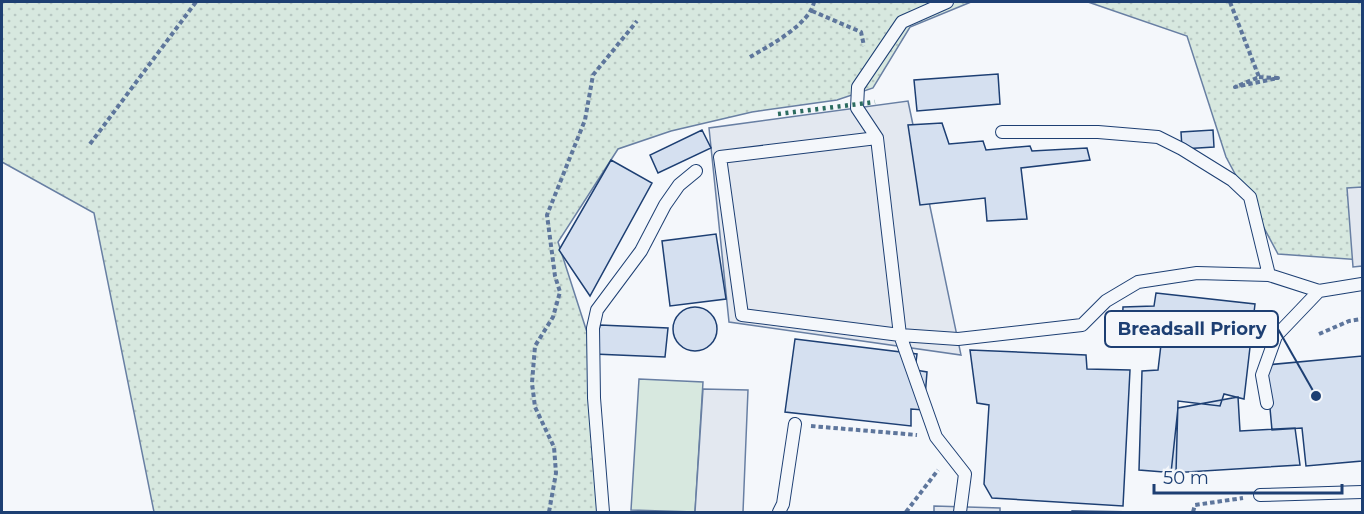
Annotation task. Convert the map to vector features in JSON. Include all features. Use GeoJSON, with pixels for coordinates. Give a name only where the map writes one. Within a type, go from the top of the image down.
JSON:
{"type":"FeatureCollection","features":[{"type":"Feature","properties":{"kind":"lane"},"geometry":{"type":"LineString","coordinates":[[946,2],[902,22],[858,87],[857,108],[877,138],[900,335],[936,437],[965,474],[960,513]]}},
{"type":"Feature","properties":{"kind":"lane"},"geometry":{"type":"LineString","coordinates":[[1002,132],[1098,132],[1158,137],[1182,149],[1232,180],[1250,197],[1269,274]]}},
{"type":"Feature","properties":{"kind":"lane"},"geometry":{"type":"LineString","coordinates":[[877,138],[720,157],[742,315],[900,335],[958,339],[1082,325],[1106,301],[1138,282],[1197,273],[1269,274],[1319,291],[1362,284]]}},
{"type":"Feature","properties":{"kind":"lane"},"geometry":{"type":"LineString","coordinates":[[603,513],[594,398],[594,328],[597,310],[641,251],[665,205],[679,185],[696,171]]}},
{"type":"Feature","properties":{"kind":"lane"},"geometry":{"type":"LineString","coordinates":[[1267,403],[1263,375],[1276,336],[1319,291]]}},
{"type":"Feature","properties":{"kind":"lane"},"geometry":{"type":"LineString","coordinates":[[779,513],[783,504],[795,424]]}},
{"type":"Feature","properties":{"kind":"lane"},"geometry":{"type":"LineString","coordinates":[[1260,495],[1362,492]]}},
{"type":"Feature","properties":{"kind":"path"},"geometry":{"type":"LineString","coordinates":[[90,144],[196,2]]}},
{"type":"Feature","properties":{"kind":"path"},"geometry":{"type":"LineString","coordinates":[[750,57],[791,31],[812,11],[814,2]]}},
{"type":"Feature","properties":{"kind":"path"},"geometry":{"type":"LineString","coordinates":[[1230,2],[1259,77]]}},
{"type":"Feature","properties":{"kind":"path"},"geometry":{"type":"LineString","coordinates":[[812,11],[861,32],[866,56]]}},
{"type":"Feature","properties":{"kind":"path"},"geometry":{"type":"LineString","coordinates":[[549,513],[556,473],[554,447],[535,407],[532,383],[535,346],[553,317],[560,292],[555,276],[547,215],[585,120],[592,75],[636,21]]}},
{"type":"Feature","properties":{"kind":"path"},"geometry":{"type":"LineString","coordinates":[[1259,77],[1278,78],[1235,87],[1243,84],[1259,77]]}},
{"type":"Feature","properties":{"kind":"path"},"geometry":{"type":"LineString","coordinates":[[1319,333],[1348,321],[1362,319]]}},
{"type":"Feature","properties":{"kind":"path"},"geometry":{"type":"LineString","coordinates":[[795,424],[936,437]]}},
{"type":"Feature","properties":{"kind":"path"},"geometry":{"type":"LineString","coordinates":[[906,513],[951,454]]}},
{"type":"Feature","properties":{"kind":"path"},"geometry":{"type":"LineString","coordinates":[[1193,513],[1195,505],[1260,495]]}},
{"type":"Feature","properties":{"kind":"shaded area"},"geometry":{"type":"Polygon","coordinates":[[[2,2],[971,2],[910,27],[873,88],[837,100],[752,112],[671,131],[618,149],[558,242],[594,354],[602,512],[154,512],[94,213],[2,162],[2,2]]]}},
{"type":"Feature","properties":{"kind":"shaded area"},"geometry":{"type":"Polygon","coordinates":[[[1088,2],[1362,2],[1362,260],[1278,254],[1226,157],[1187,36],[1088,2]]]}},
{"type":"Feature","properties":{"kind":"shaded area"},"geometry":{"type":"Polygon","coordinates":[[[908,101],[961,355],[729,322],[709,128],[908,101]]]}},
{"type":"Feature","properties":{"kind":"shaded area"},"geometry":{"type":"Polygon","coordinates":[[[1362,187],[1362,266],[1353,267],[1347,188],[1362,187]]]}},
{"type":"Feature","properties":{"kind":"shaded area"},"geometry":{"type":"Polygon","coordinates":[[[639,379],[703,382],[695,512],[631,510],[639,379]]]}},
{"type":"Feature","properties":{"kind":"shaded area"},"geometry":{"type":"Polygon","coordinates":[[[703,389],[748,390],[743,512],[695,512],[703,389]]]}},
{"type":"Feature","properties":{"kind":"shaded area"},"geometry":{"type":"Polygon","coordinates":[[[934,506],[1000,508],[1000,512],[934,512],[934,506]]]}},
{"type":"Feature","properties":{"kind":"building"},"geometry":{"type":"Polygon","coordinates":[[[998,74],[1000,104],[917,111],[914,80],[998,74]]]}},
{"type":"Feature","properties":{"kind":"building"},"geometry":{"type":"Polygon","coordinates":[[[942,123],[949,144],[983,141],[986,150],[1030,146],[1032,151],[1087,148],[1090,160],[1021,168],[1027,219],[987,221],[985,198],[920,205],[908,125],[942,123]]]}},
{"type":"Feature","properties":{"kind":"building"},"geometry":{"type":"Polygon","coordinates":[[[702,130],[711,148],[658,173],[650,155],[702,130]]]}},
{"type":"Feature","properties":{"kind":"building"},"geometry":{"type":"Polygon","coordinates":[[[1213,130],[1214,147],[1182,149],[1181,132],[1213,130]]]}},
{"type":"Feature","properties":{"kind":"building"},"geometry":{"type":"Polygon","coordinates":[[[611,160],[652,183],[590,296],[559,250],[611,160]]]}},
{"type":"Feature","properties":{"kind":"building"},"geometry":{"type":"Polygon","coordinates":[[[716,234],[726,299],[670,306],[662,241],[716,234]]]}},
{"type":"Feature","properties":{"kind":"building"},"geometry":{"type":"Polygon","coordinates":[[[1156,293],[1255,304],[1244,399],[1224,394],[1220,406],[1178,401],[1176,473],[1139,470],[1142,371],[1158,370],[1162,336],[1122,332],[1123,307],[1154,306],[1156,293]]]}},
{"type":"Feature","properties":{"kind":"building"},"geometry":{"type":"Polygon","coordinates":[[[695,307],[710,314],[717,329],[710,344],[695,351],[680,344],[673,329],[680,314],[695,307]]]}},
{"type":"Feature","properties":{"kind":"building"},"geometry":{"type":"Polygon","coordinates":[[[600,325],[668,328],[665,357],[594,354],[600,325]]]}},
{"type":"Feature","properties":{"kind":"building"},"geometry":{"type":"Polygon","coordinates":[[[795,339],[917,354],[915,370],[927,372],[924,410],[911,409],[911,426],[785,412],[795,339]]]}},
{"type":"Feature","properties":{"kind":"building"},"geometry":{"type":"Polygon","coordinates":[[[970,350],[1086,355],[1087,369],[1130,370],[1123,506],[992,498],[984,484],[989,405],[977,403],[970,350]]]}},
{"type":"Feature","properties":{"kind":"building"},"geometry":{"type":"Polygon","coordinates":[[[1362,356],[1362,461],[1306,466],[1302,428],[1272,430],[1266,365],[1362,356]]]}},
{"type":"Feature","properties":{"kind":"building"},"geometry":{"type":"Polygon","coordinates":[[[1238,397],[1240,431],[1295,428],[1300,465],[1171,473],[1178,408],[1238,397]]]}},
{"type":"Feature","properties":{"kind":"building"},"geometry":{"type":"Polygon","coordinates":[[[1072,511],[1141,512],[1071,512],[1072,511]]]}},
{"type":"Feature","properties":{"kind":"hedge"},"geometry":{"type":"LineString","coordinates":[[778,114],[875,102]]}},
{"type":"Feature","properties":{"kind":"place","name":"Breadsall Priory"},"geometry":{"type":"Point","coordinates":[1316,396]}}]}
